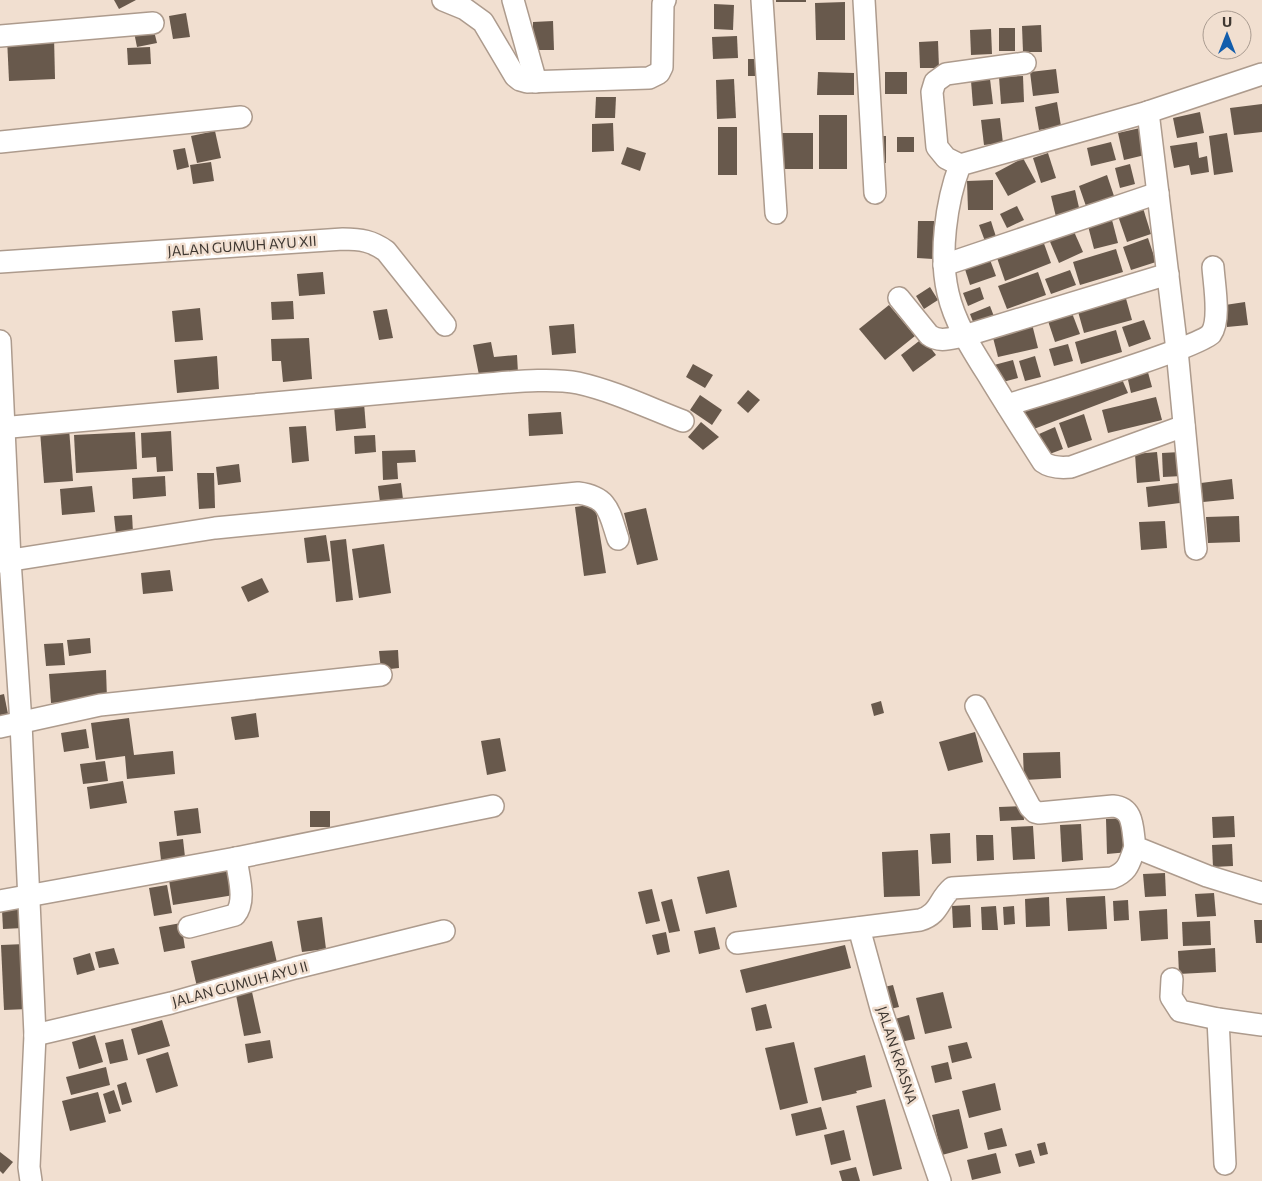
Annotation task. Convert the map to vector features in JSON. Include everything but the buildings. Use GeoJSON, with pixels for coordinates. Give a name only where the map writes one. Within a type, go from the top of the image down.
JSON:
{"type":"FeatureCollection","features":[{"type":"Feature","properties":{"kind":"street"},"geometry":{"type":"LineString","coordinates":[[443,0],[465,9],[483,22],[515,76],[520,80],[536,82],[649,78],[659,73],[662,66],[663,4],[665,0]]}},
{"type":"Feature","properties":{"kind":"street"},"geometry":{"type":"LineString","coordinates":[[513,0],[536,82]]}},
{"type":"Feature","properties":{"kind":"street"},"geometry":{"type":"LineString","coordinates":[[762,0],[776,213]]}},
{"type":"Feature","properties":{"kind":"street"},"geometry":{"type":"LineString","coordinates":[[864,0],[875,192]]}},
{"type":"Feature","properties":{"kind":"street"},"geometry":{"type":"LineString","coordinates":[[0,36],[153,23]]}},
{"type":"Feature","properties":{"kind":"street"},"geometry":{"type":"LineString","coordinates":[[1025,63],[946,74],[935,82],[932,92],[937,147],[946,158],[960,166],[1148,112],[1262,74]]}},
{"type":"Feature","properties":{"kind":"street"},"geometry":{"type":"LineString","coordinates":[[1148,112],[1177,350],[1196,549]]}},
{"type":"Feature","properties":{"kind":"street"},"geometry":{"type":"LineString","coordinates":[[0,142],[241,117]]}},
{"type":"Feature","properties":{"kind":"street"},"geometry":{"type":"LineString","coordinates":[[960,166],[953,184],[947,217],[944,265],[948,293],[964,336],[1043,462],[1057,468],[1074,466],[1184,426]]}},
{"type":"Feature","properties":{"kind":"street"},"geometry":{"type":"LineString","coordinates":[[944,265],[1158,193]]}},
{"type":"Feature","properties":{"kind":"street","name":"JALAN GUMUH AYU XII"},"geometry":{"type":"LineString","coordinates":[[0,262],[362,239],[374,243],[386,251],[445,325]]}},
{"type":"Feature","properties":{"kind":"street"},"geometry":{"type":"LineString","coordinates":[[1007,406],[1177,350],[1208,337],[1212,333],[1216,316],[1214,267]]}},
{"type":"Feature","properties":{"kind":"street"},"geometry":{"type":"LineString","coordinates":[[899,298],[933,339],[939,340],[964,336],[1168,274]]}},
{"type":"Feature","properties":{"kind":"street"},"geometry":{"type":"LineString","coordinates":[[0,342],[5,561],[22,723],[35,1035],[29,1167],[31,1181]]}},
{"type":"Feature","properties":{"kind":"street"},"geometry":{"type":"LineString","coordinates":[[2,428],[473,385],[548,381],[577,383],[604,391],[683,421]]}},
{"type":"Feature","properties":{"kind":"street"},"geometry":{"type":"LineString","coordinates":[[5,561],[215,528],[578,493],[590,494],[601,500],[609,512],[618,539]]}},
{"type":"Feature","properties":{"kind":"street"},"geometry":{"type":"LineString","coordinates":[[0,728],[100,705],[381,675]]}},
{"type":"Feature","properties":{"kind":"street"},"geometry":{"type":"LineString","coordinates":[[737,943],[928,918],[933,915],[946,893],[952,888],[1112,878],[1123,873],[1135,847],[1131,820],[1126,809],[1120,806],[1039,813],[1033,810],[976,706]]}},
{"type":"Feature","properties":{"kind":"street"},"geometry":{"type":"LineString","coordinates":[[0,901],[236,858],[493,806]]}},
{"type":"Feature","properties":{"kind":"street"},"geometry":{"type":"LineString","coordinates":[[1135,847],[1207,876],[1262,893]]}},
{"type":"Feature","properties":{"kind":"street"},"geometry":{"type":"LineString","coordinates":[[189,927],[235,915],[240,909],[241,901],[236,858]]}},
{"type":"Feature","properties":{"kind":"street","name":"JALAN KRASNA"},"geometry":{"type":"LineString","coordinates":[[859,928],[882,1012],[940,1181]]}},
{"type":"Feature","properties":{"kind":"street","name":"JALAN GUMUH AYU II"},"geometry":{"type":"LineString","coordinates":[[35,1035],[171,1003],[295,968],[444,931]]}},
{"type":"Feature","properties":{"kind":"street"},"geometry":{"type":"LineString","coordinates":[[1172,979],[1170,997],[1180,1011],[1262,1025]]}},
{"type":"Feature","properties":{"kind":"street"},"geometry":{"type":"LineString","coordinates":[[1218,1019],[1225,1164]]}}]}
